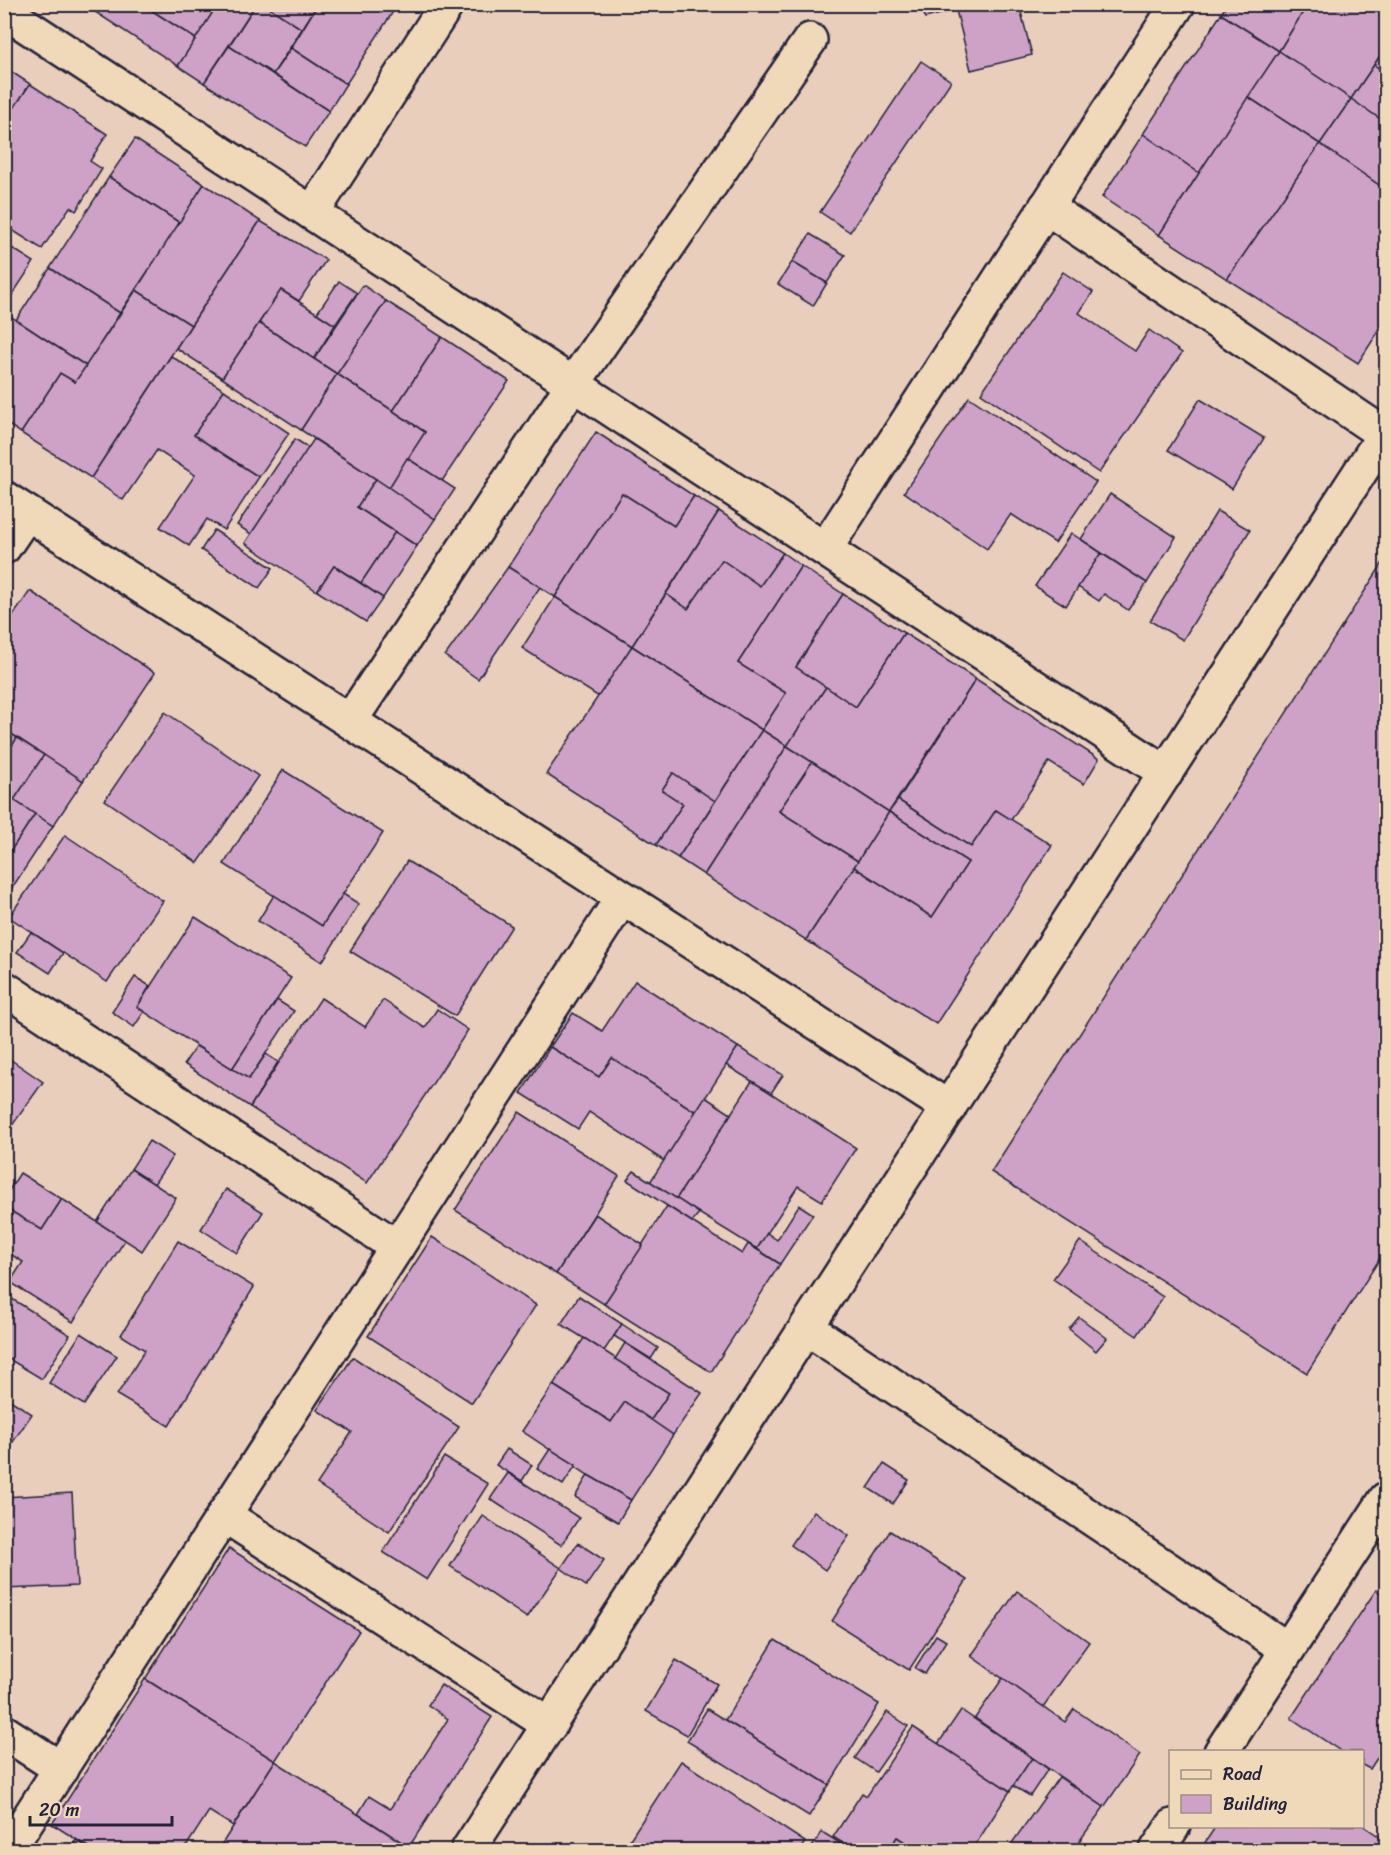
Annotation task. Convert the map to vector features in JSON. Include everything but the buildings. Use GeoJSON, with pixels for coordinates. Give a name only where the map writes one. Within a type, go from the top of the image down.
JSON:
{"type":"FeatureCollection","features":[{"type":"Feature","properties":{"kind":"street"},"geometry":{"type":"LineString","coordinates":[[312,213],[447,4]]}},
{"type":"Feature","properties":{"kind":"street"},"geometry":{"type":"LineString","coordinates":[[825,549],[1178,4]]}},
{"type":"Feature","properties":{"kind":"street"},"geometry":{"type":"LineString","coordinates":[[4,11],[1166,773]]}},
{"type":"Feature","properties":{"kind":"street"},"geometry":{"type":"LineString","coordinates":[[350,721],[573,384],[810,40]]}},
{"type":"Feature","properties":{"kind":"street"},"geometry":{"type":"LineString","coordinates":[[468,1851],[1386,433],[1046,207]]}},
{"type":"Feature","properties":{"kind":"street"},"geometry":{"type":"LineString","coordinates":[[4,547],[16,506],[949,1108]]}},
{"type":"Feature","properties":{"kind":"street"},"geometry":{"type":"LineString","coordinates":[[8,1851],[622,898]]}},
{"type":"Feature","properties":{"kind":"street"},"geometry":{"type":"LineString","coordinates":[[4,988],[397,1247]]}},
{"type":"Feature","properties":{"kind":"street"},"geometry":{"type":"LineString","coordinates":[[807,1328],[1287,1649]]}},
{"type":"Feature","properties":{"kind":"street"},"geometry":{"type":"LineString","coordinates":[[1222,1750],[1386,1499]]}},
{"type":"Feature","properties":{"kind":"street"},"geometry":{"type":"LineString","coordinates":[[225,1515],[550,1725]]}},
{"type":"Feature","properties":{"kind":"street"},"geometry":{"type":"LineString","coordinates":[[4,1732],[61,1769]]}},
{"type":"Feature","properties":{"kind":"street"},"geometry":{"type":"LineString","coordinates":[[1157,1851],[1172,1828]]}}]}
